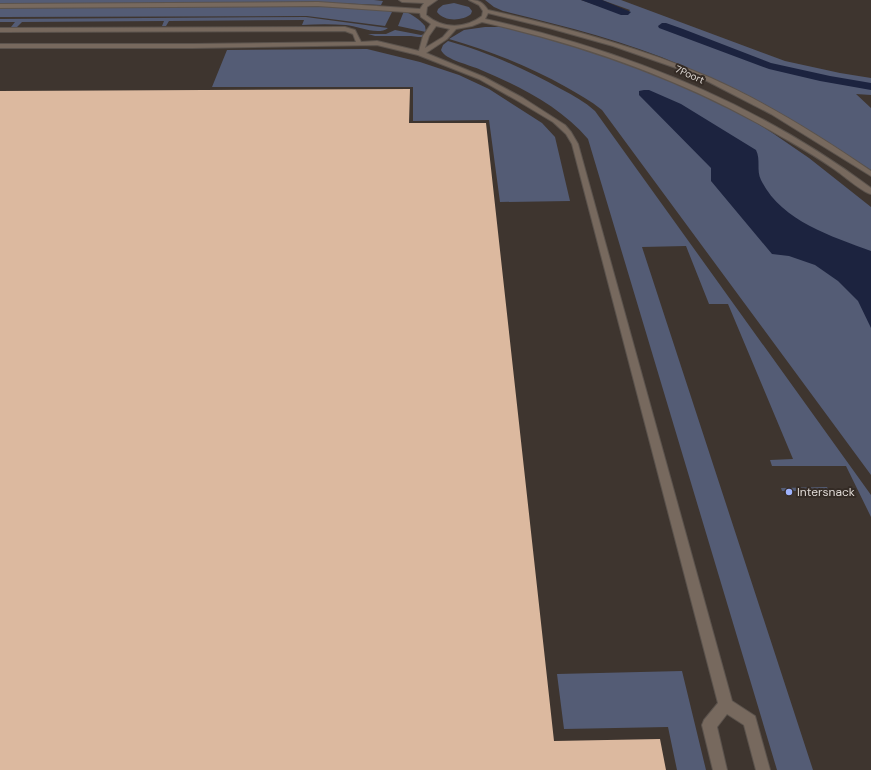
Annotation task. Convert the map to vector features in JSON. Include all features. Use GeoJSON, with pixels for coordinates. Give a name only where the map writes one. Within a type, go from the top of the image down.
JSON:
{"type":"FeatureCollection","features":[{"type":"Feature","properties":{"kind":"street"},"geometry":{"type":"LineString","coordinates":[[402,0],[432,1]]}},
{"type":"Feature","properties":{"kind":"street"},"geometry":{"type":"LineString","coordinates":[[421,11],[423,16],[434,24],[455,27],[470,25],[485,17],[486,11],[481,4],[472,0]]}},
{"type":"Feature","properties":{"kind":"street"},"geometry":{"type":"LineString","coordinates":[[421,11],[425,5],[432,1]]}},
{"type":"Feature","properties":{"kind":"street"},"geometry":{"type":"LineString","coordinates":[[0,6],[318,4],[421,11]]}},
{"type":"Feature","properties":{"kind":"street","name":"7Poort"},"geometry":{"type":"LineString","coordinates":[[486,11],[600,39],[666,62],[739,94],[827,144],[871,174]]}},
{"type":"Feature","properties":{"kind":"street","name":"7Poort"},"geometry":{"type":"LineString","coordinates":[[481,20],[541,33],[598,50],[634,62],[696,87],[797,142],[857,181],[871,192]]}},
{"type":"Feature","properties":{"kind":"street"},"geometry":{"type":"LineString","coordinates":[[421,54],[426,36],[434,24]]}},
{"type":"Feature","properties":{"kind":"street"},"geometry":{"type":"LineString","coordinates":[[421,54],[445,38],[455,27]]}},
{"type":"Feature","properties":{"kind":"street"},"geometry":{"type":"LineString","coordinates":[[0,30],[345,28],[351,29],[355,32],[358,43]]}},
{"type":"Feature","properties":{"kind":"street"},"geometry":{"type":"LineString","coordinates":[[0,46],[193,46],[358,43],[377,43],[397,46],[455,67],[493,84],[557,122],[569,133],[575,144],[726,705],[750,722],[763,770]]}},
{"type":"Feature","properties":{"kind":"street"},"geometry":{"type":"LineString","coordinates":[[720,770],[709,725],[726,705]]}},
{"type":"Feature","properties":{"kind":"shaded area"},"geometry":{"type":"Polygon","coordinates":[[[0,0],[383,1],[381,5],[314,2],[0,4],[0,0]]]}},
{"type":"Feature","properties":{"kind":"shaded area"},"geometry":{"type":"Polygon","coordinates":[[[485,0],[581,0],[626,15],[630,10],[602,0],[621,0],[785,61],[871,78],[871,95],[856,94],[871,108],[871,170],[826,141],[779,114],[708,77],[639,49],[572,28],[503,11],[494,7],[485,0]]]}},
{"type":"Feature","properties":{"kind":"shaded area"},"geometry":{"type":"Polygon","coordinates":[[[581,0],[602,0],[631,12],[628,15],[621,15],[581,0]]]}},
{"type":"Feature","properties":{"kind":"shaded area"},"geometry":{"type":"Polygon","coordinates":[[[454,3],[469,7],[472,11],[471,14],[459,19],[449,19],[444,18],[437,12],[443,5],[454,3]]]}},
{"type":"Feature","properties":{"kind":"shaded area"},"geometry":{"type":"Polygon","coordinates":[[[310,6],[393,10],[385,26],[307,16],[0,17],[0,8],[310,6]]]}},
{"type":"Feature","properties":{"kind":"shaded area"},"geometry":{"type":"Polygon","coordinates":[[[404,11],[420,21],[425,26],[426,32],[398,26],[404,11]]]}},
{"type":"Feature","properties":{"kind":"shaded area"},"geometry":{"type":"Polygon","coordinates":[[[306,17],[388,28],[373,31],[346,25],[302,25],[304,20],[169,21],[166,26],[162,26],[164,21],[22,22],[17,27],[11,27],[15,22],[0,22],[0,19],[306,17]]]}},
{"type":"Feature","properties":{"kind":"shaded area"},"geometry":{"type":"Polygon","coordinates":[[[662,23],[683,29],[771,63],[871,83],[871,90],[820,81],[769,69],[659,28],[658,26],[662,23]]]}},
{"type":"Feature","properties":{"kind":"shaded area"},"geometry":{"type":"Polygon","coordinates":[[[485,27],[502,27],[572,44],[666,77],[741,113],[809,158],[871,207],[871,475],[602,110],[580,95],[538,72],[494,54],[449,39],[464,30],[485,27]]]}},
{"type":"Feature","properties":{"kind":"shaded area"},"geometry":{"type":"Polygon","coordinates":[[[395,30],[421,35],[425,34],[422,37],[418,37],[375,36],[368,34],[386,34],[395,30]]]}},
{"type":"Feature","properties":{"kind":"shaded area"},"geometry":{"type":"Polygon","coordinates":[[[448,41],[490,55],[519,68],[574,96],[595,111],[871,495],[871,517],[846,466],[772,466],[770,460],[793,459],[728,304],[709,304],[686,246],[642,247],[813,770],[777,770],[588,139],[565,117],[539,98],[495,76],[443,54],[441,50],[443,45],[448,41]]]}},
{"type":"Feature","properties":{"kind":"shaded area"},"geometry":{"type":"Polygon","coordinates":[[[367,49],[420,62],[459,75],[489,89],[542,123],[555,137],[570,201],[500,202],[489,120],[413,121],[413,87],[212,87],[227,50],[367,49]]]}},
{"type":"Feature","properties":{"kind":"shaded area"},"geometry":{"type":"Polygon","coordinates":[[[649,90],[681,104],[756,150],[761,180],[770,194],[794,217],[824,233],[871,251],[871,328],[858,301],[838,281],[815,265],[789,256],[772,254],[711,181],[711,168],[639,95],[639,91],[649,90]]]}},
{"type":"Feature","properties":{"kind":"shaded area"},"geometry":{"type":"Polygon","coordinates":[[[827,487],[829,491],[782,491],[781,488],[827,487]]]}},
{"type":"Feature","properties":{"kind":"shaded area"},"geometry":{"type":"Polygon","coordinates":[[[682,671],[706,770],[677,770],[668,727],[564,729],[557,674],[682,671]]]}},
{"type":"Feature","properties":{"kind":"building"},"geometry":{"type":"Polygon","coordinates":[[[410,89],[409,123],[486,123],[554,741],[660,739],[666,770],[0,770],[0,91],[410,89]]]}},
{"type":"Feature","properties":{"kind":"place","name":"Intersnack"},"geometry":{"type":"Point","coordinates":[789,492]}}]}
